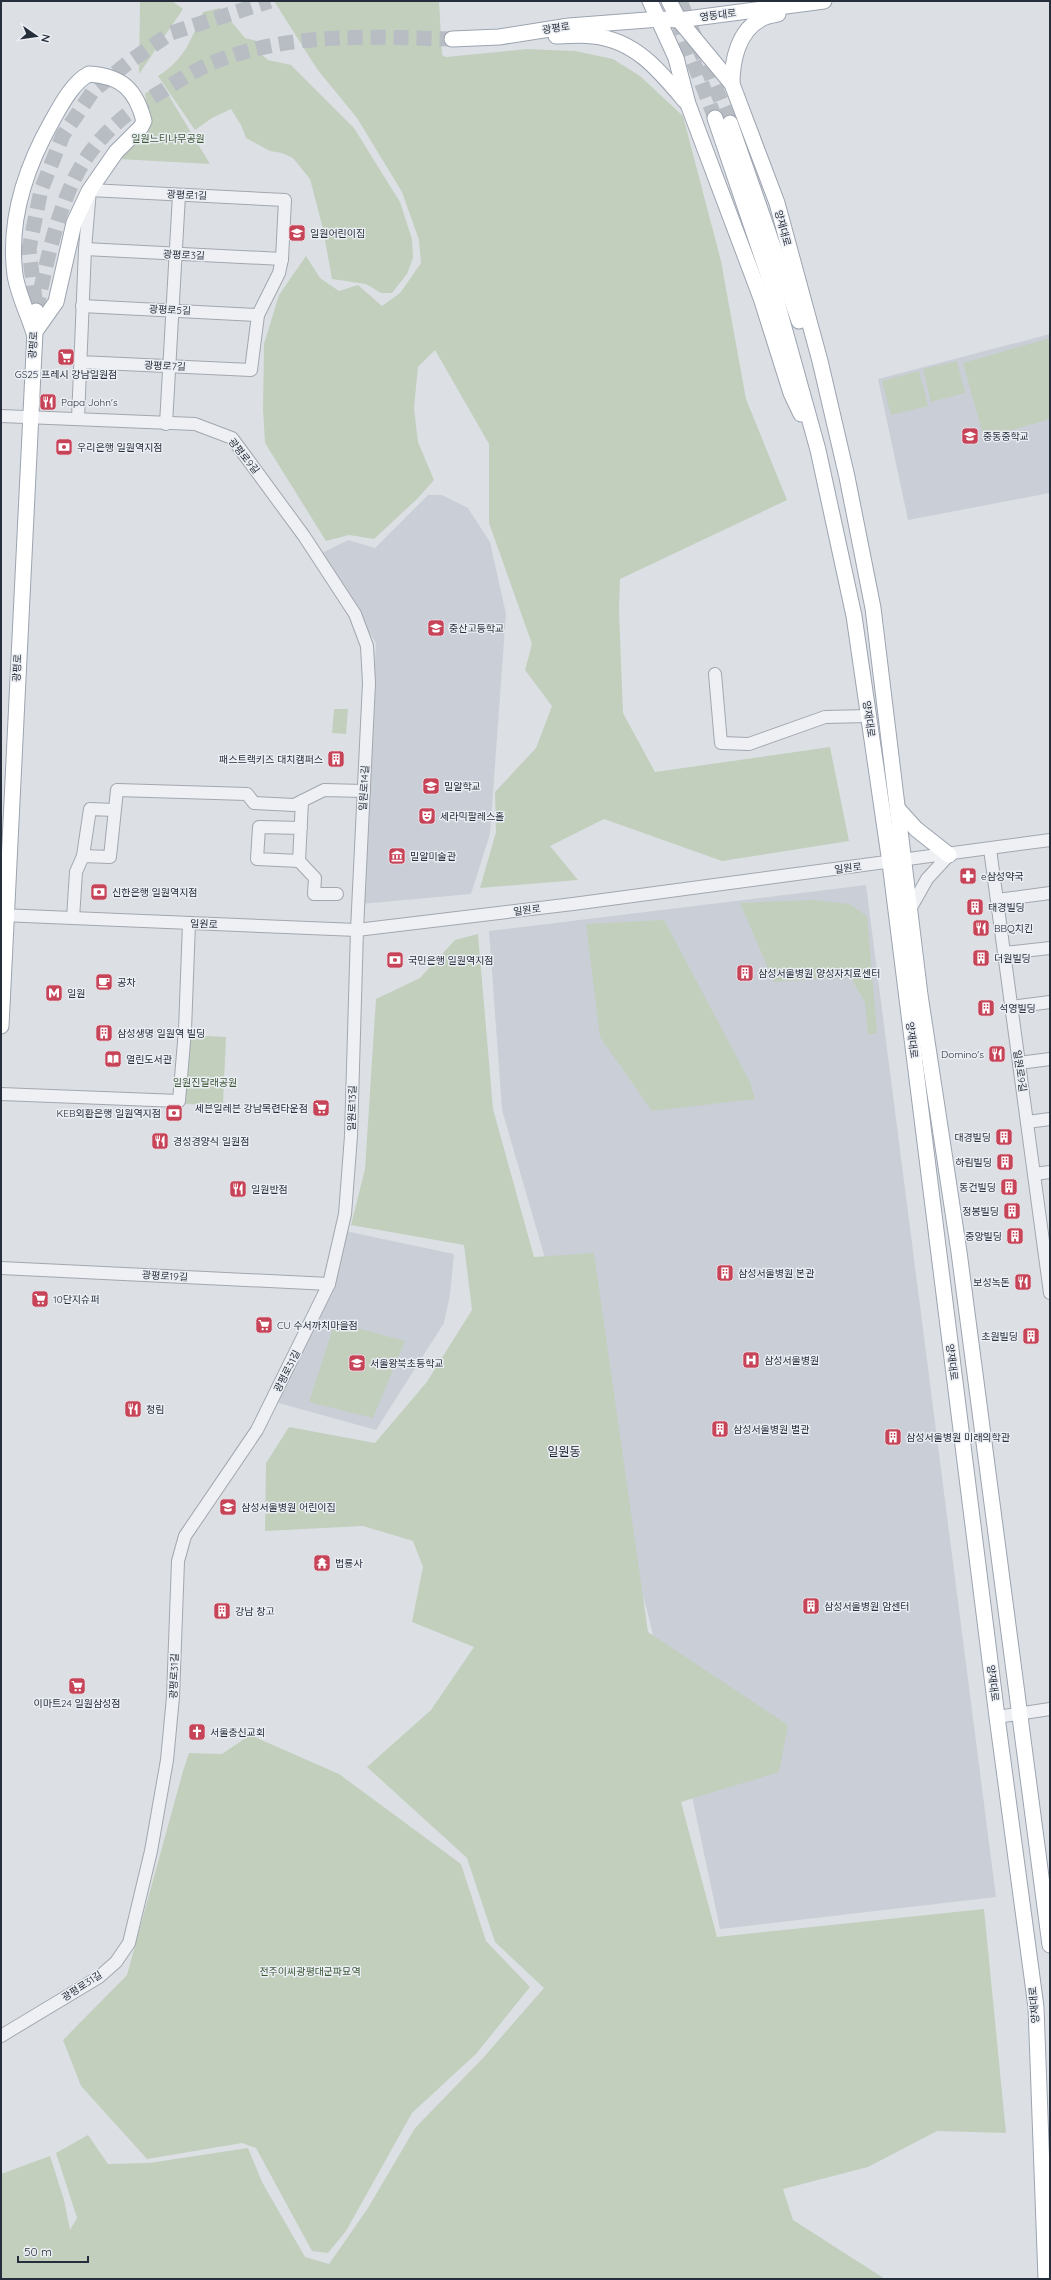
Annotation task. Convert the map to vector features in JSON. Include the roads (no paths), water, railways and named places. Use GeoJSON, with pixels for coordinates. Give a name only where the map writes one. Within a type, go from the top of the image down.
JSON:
{"type":"FeatureCollection","features":[{"type":"Feature","properties":{"kind":"main road","name":"양재대로"},"geometry":{"type":"LineString","coordinates":[[650,1],[660,19],[676,58],[688,104],[761,298],[791,393],[818,450]]}},
{"type":"Feature","properties":{"kind":"main road","name":"양재대로"},"geometry":{"type":"LineString","coordinates":[[668,1],[679,20],[732,84],[777,203],[820,361],[847,477],[873,608],[897,808],[896,862],[997,1717],[1036,2007],[1046,2279]]}},
{"type":"Feature","properties":{"kind":"main road","name":"영동대로"},"geometry":{"type":"LineString","coordinates":[[660,19],[679,20],[820,2]]}},
{"type":"Feature","properties":{"kind":"main road"},"geometry":{"type":"LineString","coordinates":[[732,84],[732,66],[737,50],[752,26],[761,19],[820,2]]}},
{"type":"Feature","properties":{"kind":"main road","name":"광평로"},"geometry":{"type":"LineString","coordinates":[[452,39],[499,37],[569,26],[660,19]]}},
{"type":"Feature","properties":{"kind":"main road"},"geometry":{"type":"LineString","coordinates":[[499,37],[591,35],[611,40],[630,48],[648,59],[688,104]]}},
{"type":"Feature","properties":{"kind":"main road"},"geometry":{"type":"LineString","coordinates":[[90,74],[108,76],[120,81],[135,97],[144,121],[141,127],[116,152],[89,191],[74,223],[56,302],[34,333],[15,276],[14,250],[17,215],[26,175],[61,106],[82,78],[90,74]]}},
{"type":"Feature","properties":{"kind":"main road","name":"양재대로"},"geometry":{"type":"LineString","coordinates":[[715,118],[775,295],[818,450],[854,616],[868,716],[896,862],[909,911],[959,1252],[1050,1945]]}},
{"type":"Feature","properties":{"kind":"main road","name":"양재대로"},"geometry":{"type":"LineString","coordinates":[[730,122],[792,299],[847,477]]}},
{"type":"Feature","properties":{"kind":"main road","name":"광평로"},"geometry":{"type":"LineString","coordinates":[[1,1026],[4,915],[29,417],[36,311]]}},
{"type":"Feature","properties":{"kind":"main road"},"geometry":{"type":"LineString","coordinates":[[897,808],[916,829],[949,854]]}},
{"type":"Feature","properties":{"kind":"street","name":"광평로1길"},"geometry":{"type":"LineString","coordinates":[[85,249],[90,190],[285,200],[282,259]]}},
{"type":"Feature","properties":{"kind":"street"},"geometry":{"type":"LineString","coordinates":[[166,424],[178,195]]}},
{"type":"Feature","properties":{"kind":"street"},"geometry":{"type":"LineString","coordinates":[[78,419],[85,249]]}},
{"type":"Feature","properties":{"kind":"street","name":"광평로3길"},"geometry":{"type":"LineString","coordinates":[[85,249],[282,259]]}},
{"type":"Feature","properties":{"kind":"street"},"geometry":{"type":"LineString","coordinates":[[258,315],[279,273],[282,259]]}},
{"type":"Feature","properties":{"kind":"street","name":"광평로5길"},"geometry":{"type":"LineString","coordinates":[[82,306],[258,315]]}},
{"type":"Feature","properties":{"kind":"street","name":"광평로7길"},"geometry":{"type":"LineString","coordinates":[[80,362],[251,370],[258,315]]}},
{"type":"Feature","properties":{"kind":"street","name":"광평로9길"},"geometry":{"type":"LineString","coordinates":[[1,416],[195,424],[232,438],[304,536],[354,614],[367,646]]}},
{"type":"Feature","properties":{"kind":"street","name":"일원로14길"},"geometry":{"type":"LineString","coordinates":[[357,930],[369,683],[367,646]]}},
{"type":"Feature","properties":{"kind":"street"},"geometry":{"type":"LineString","coordinates":[[715,674],[721,743],[749,744],[826,716],[868,716]]}},
{"type":"Feature","properties":{"kind":"street"},"geometry":{"type":"LineString","coordinates":[[83,856],[110,857],[117,790],[247,794],[254,803],[294,805],[324,790],[364,791]]}},
{"type":"Feature","properties":{"kind":"street"},"geometry":{"type":"LineString","coordinates":[[302,801],[300,861],[314,878],[314,894],[337,894]]}},
{"type":"Feature","properties":{"kind":"street"},"geometry":{"type":"LineString","coordinates":[[73,918],[76,872],[83,856],[90,809],[114,810]]}},
{"type":"Feature","properties":{"kind":"street"},"geometry":{"type":"LineString","coordinates":[[300,861],[257,858],[259,827],[301,828]]}},
{"type":"Feature","properties":{"kind":"street","name":"일원로"},"geometry":{"type":"LineString","coordinates":[[4,915],[357,930],[573,904],[896,862],[1050,840]]}},
{"type":"Feature","properties":{"kind":"street","name":"일원로9길"},"geometry":{"type":"LineString","coordinates":[[990,849],[1034,1174],[1046,1232],[1050,1288]]}},
{"type":"Feature","properties":{"kind":"street"},"geometry":{"type":"LineString","coordinates":[[909,911],[927,879],[949,854]]}},
{"type":"Feature","properties":{"kind":"street"},"geometry":{"type":"LineString","coordinates":[[997,900],[1050,893]]}},
{"type":"Feature","properties":{"kind":"street"},"geometry":{"type":"LineString","coordinates":[[1,1094],[179,1101],[185,1030],[189,923]]}},
{"type":"Feature","properties":{"kind":"street","name":"일원로13길"},"geometry":{"type":"LineString","coordinates":[[328,1284],[345,1214],[351,1136],[357,930]]}},
{"type":"Feature","properties":{"kind":"street"},"geometry":{"type":"LineString","coordinates":[[1004,954],[1050,948]]}},
{"type":"Feature","properties":{"kind":"street"},"geometry":{"type":"LineString","coordinates":[[1011,1007],[1050,1002]]}},
{"type":"Feature","properties":{"kind":"street"},"geometry":{"type":"LineString","coordinates":[[1019,1063],[1050,1059]]}},
{"type":"Feature","properties":{"kind":"street"},"geometry":{"type":"LineString","coordinates":[[1027,1122],[1050,1119]]}},
{"type":"Feature","properties":{"kind":"street"},"geometry":{"type":"LineString","coordinates":[[1034,1174],[1050,1172]]}},
{"type":"Feature","properties":{"kind":"street","name":"광평로19길"},"geometry":{"type":"LineString","coordinates":[[1,1268],[328,1284]]}},
{"type":"Feature","properties":{"kind":"street","name":"광평로31길"},"geometry":{"type":"LineString","coordinates":[[1,2036],[99,1977],[116,1962],[129,1943],[151,1851],[167,1760],[173,1697],[178,1560],[185,1536],[257,1430],[328,1284]]}},
{"type":"Feature","properties":{"kind":"street"},"geometry":{"type":"LineString","coordinates":[[997,1717],[1050,1709]]}},
{"type":"Feature","properties":{"kind":"tunnel"},"geometry":{"type":"LineString","coordinates":[[35,300],[29,249],[41,190],[63,135],[93,91],[129,62],[171,33],[270,1]]}},
{"type":"Feature","properties":{"kind":"tunnel"},"geometry":{"type":"LineString","coordinates":[[680,1],[730,123]]}},
{"type":"Feature","properties":{"kind":"tunnel"},"geometry":{"type":"LineString","coordinates":[[677,19],[715,118]]}},
{"type":"Feature","properties":{"kind":"tunnel"},"geometry":{"type":"LineString","coordinates":[[36,311],[55,230],[70,189],[79,171],[89,154],[105,134],[142,104],[185,77],[215,62],[251,50],[279,44],[308,40],[365,37],[452,39]]}},
{"type":"Feature","properties":{"kind":"place","name":"일원어린이집"},"geometry":{"type":"Point","coordinates":[297,233]}},
{"type":"Feature","properties":{"kind":"place","name":"GS25 프레시 강남일원점"},"geometry":{"type":"Point","coordinates":[66,357]}},
{"type":"Feature","properties":{"kind":"place","name":"Papa John's"},"geometry":{"type":"Point","coordinates":[48,402]}},
{"type":"Feature","properties":{"kind":"place","name":"중동중학교"},"geometry":{"type":"Point","coordinates":[970,436]}},
{"type":"Feature","properties":{"kind":"place","name":"우리은행 일원역지점"},"geometry":{"type":"Point","coordinates":[64,447]}},
{"type":"Feature","properties":{"kind":"place","name":"중산고등학교"},"geometry":{"type":"Point","coordinates":[436,628]}},
{"type":"Feature","properties":{"kind":"place","name":"패스트랙키즈 대치캠퍼스"},"geometry":{"type":"Point","coordinates":[336,759]}},
{"type":"Feature","properties":{"kind":"place","name":"밀알학교"},"geometry":{"type":"Point","coordinates":[431,786]}},
{"type":"Feature","properties":{"kind":"place","name":"세라믹팔레스홀"},"geometry":{"type":"Point","coordinates":[427,816]}},
{"type":"Feature","properties":{"kind":"place","name":"밀알미술관"},"geometry":{"type":"Point","coordinates":[397,856]}},
{"type":"Feature","properties":{"kind":"place","name":"e삼성약국"},"geometry":{"type":"Point","coordinates":[968,876]}},
{"type":"Feature","properties":{"kind":"place","name":"신한은행 일원역지점"},"geometry":{"type":"Point","coordinates":[99,892]}},
{"type":"Feature","properties":{"kind":"place","name":"태경빌딩"},"geometry":{"type":"Point","coordinates":[975,907]}},
{"type":"Feature","properties":{"kind":"place","name":"BBQ치킨"},"geometry":{"type":"Point","coordinates":[981,928]}},
{"type":"Feature","properties":{"kind":"place","name":"더원빌딩"},"geometry":{"type":"Point","coordinates":[981,958]}},
{"type":"Feature","properties":{"kind":"place","name":"국민은행 일원역지점"},"geometry":{"type":"Point","coordinates":[395,960]}},
{"type":"Feature","properties":{"kind":"place","name":"삼성서울병원 양성자치료센터"},"geometry":{"type":"Point","coordinates":[745,973]}},
{"type":"Feature","properties":{"kind":"place","name":"공차"},"geometry":{"type":"Point","coordinates":[104,982]}},
{"type":"Feature","properties":{"kind":"place","name":"일원"},"geometry":{"type":"Point","coordinates":[54,993]}},
{"type":"Feature","properties":{"kind":"place","name":"석영빌딩"},"geometry":{"type":"Point","coordinates":[986,1008]}},
{"type":"Feature","properties":{"kind":"place","name":"삼성생명 일원역 빌딩"},"geometry":{"type":"Point","coordinates":[104,1033]}},
{"type":"Feature","properties":{"kind":"place","name":"Domino's"},"geometry":{"type":"Point","coordinates":[997,1054]}},
{"type":"Feature","properties":{"kind":"place","name":"열린도서관"},"geometry":{"type":"Point","coordinates":[113,1059]}},
{"type":"Feature","properties":{"kind":"place","name":"세븐일레븐 강남목련타운점"},"geometry":{"type":"Point","coordinates":[321,1108]}},
{"type":"Feature","properties":{"kind":"place","name":"KEB외환은행 일원역지점"},"geometry":{"type":"Point","coordinates":[174,1113]}},
{"type":"Feature","properties":{"kind":"place","name":"대경빌딩"},"geometry":{"type":"Point","coordinates":[1004,1137]}},
{"type":"Feature","properties":{"kind":"place","name":"경성경양식 일원점"},"geometry":{"type":"Point","coordinates":[160,1141]}},
{"type":"Feature","properties":{"kind":"place","name":"하림빌딩"},"geometry":{"type":"Point","coordinates":[1005,1162]}},
{"type":"Feature","properties":{"kind":"place","name":"동건빌딩"},"geometry":{"type":"Point","coordinates":[1009,1187]}},
{"type":"Feature","properties":{"kind":"place","name":"일원반점"},"geometry":{"type":"Point","coordinates":[238,1189]}},
{"type":"Feature","properties":{"kind":"place","name":"정봉빌딩"},"geometry":{"type":"Point","coordinates":[1012,1211]}},
{"type":"Feature","properties":{"kind":"place","name":"중앙빌딩"},"geometry":{"type":"Point","coordinates":[1015,1236]}},
{"type":"Feature","properties":{"kind":"place","name":"삼성서울병원 본관"},"geometry":{"type":"Point","coordinates":[725,1273]}},
{"type":"Feature","properties":{"kind":"place","name":"보성녹돈"},"geometry":{"type":"Point","coordinates":[1023,1282]}},
{"type":"Feature","properties":{"kind":"place","name":"10단지슈퍼"},"geometry":{"type":"Point","coordinates":[40,1299]}},
{"type":"Feature","properties":{"kind":"place","name":"CU 수서까치마을점"},"geometry":{"type":"Point","coordinates":[264,1325]}},
{"type":"Feature","properties":{"kind":"place","name":"초원빌딩"},"geometry":{"type":"Point","coordinates":[1031,1336]}},
{"type":"Feature","properties":{"kind":"place","name":"삼성서울병원"},"geometry":{"type":"Point","coordinates":[751,1360]}},
{"type":"Feature","properties":{"kind":"place","name":"서울왕북초등학교"},"geometry":{"type":"Point","coordinates":[357,1363]}},
{"type":"Feature","properties":{"kind":"place","name":"청림"},"geometry":{"type":"Point","coordinates":[133,1409]}},
{"type":"Feature","properties":{"kind":"place","name":"삼성서울병원 별관"},"geometry":{"type":"Point","coordinates":[720,1429]}},
{"type":"Feature","properties":{"kind":"place","name":"삼성서울병원 미래의학관"},"geometry":{"type":"Point","coordinates":[893,1437]}},
{"type":"Feature","properties":{"kind":"place","name":"삼성서울병원 어린이집"},"geometry":{"type":"Point","coordinates":[228,1507]}},
{"type":"Feature","properties":{"kind":"place","name":"법룡사"},"geometry":{"type":"Point","coordinates":[322,1563]}},
{"type":"Feature","properties":{"kind":"place","name":"삼성서울병원 암센터"},"geometry":{"type":"Point","coordinates":[811,1606]}},
{"type":"Feature","properties":{"kind":"place","name":"강남 창고"},"geometry":{"type":"Point","coordinates":[222,1611]}},
{"type":"Feature","properties":{"kind":"place","name":"이마트24 일원삼성점"},"geometry":{"type":"Point","coordinates":[77,1686]}},
{"type":"Feature","properties":{"kind":"place","name":"서울충신교회"},"geometry":{"type":"Point","coordinates":[197,1732]}},
{"type":"Feature","properties":{"kind":"district","name":"일원동"},"geometry":{"type":"Point","coordinates":[564,1451]}},
{"type":"Feature","properties":{"kind":"park label","name":"일원느티나무공원"},"geometry":{"type":"Point","coordinates":[168,138]}},
{"type":"Feature","properties":{"kind":"park label","name":"일원진달래공원"},"geometry":{"type":"Point","coordinates":[205,1082]}},
{"type":"Feature","properties":{"kind":"park label","name":"전주이씨광평대군파묘역"},"geometry":{"type":"Point","coordinates":[310,1971]}}]}
